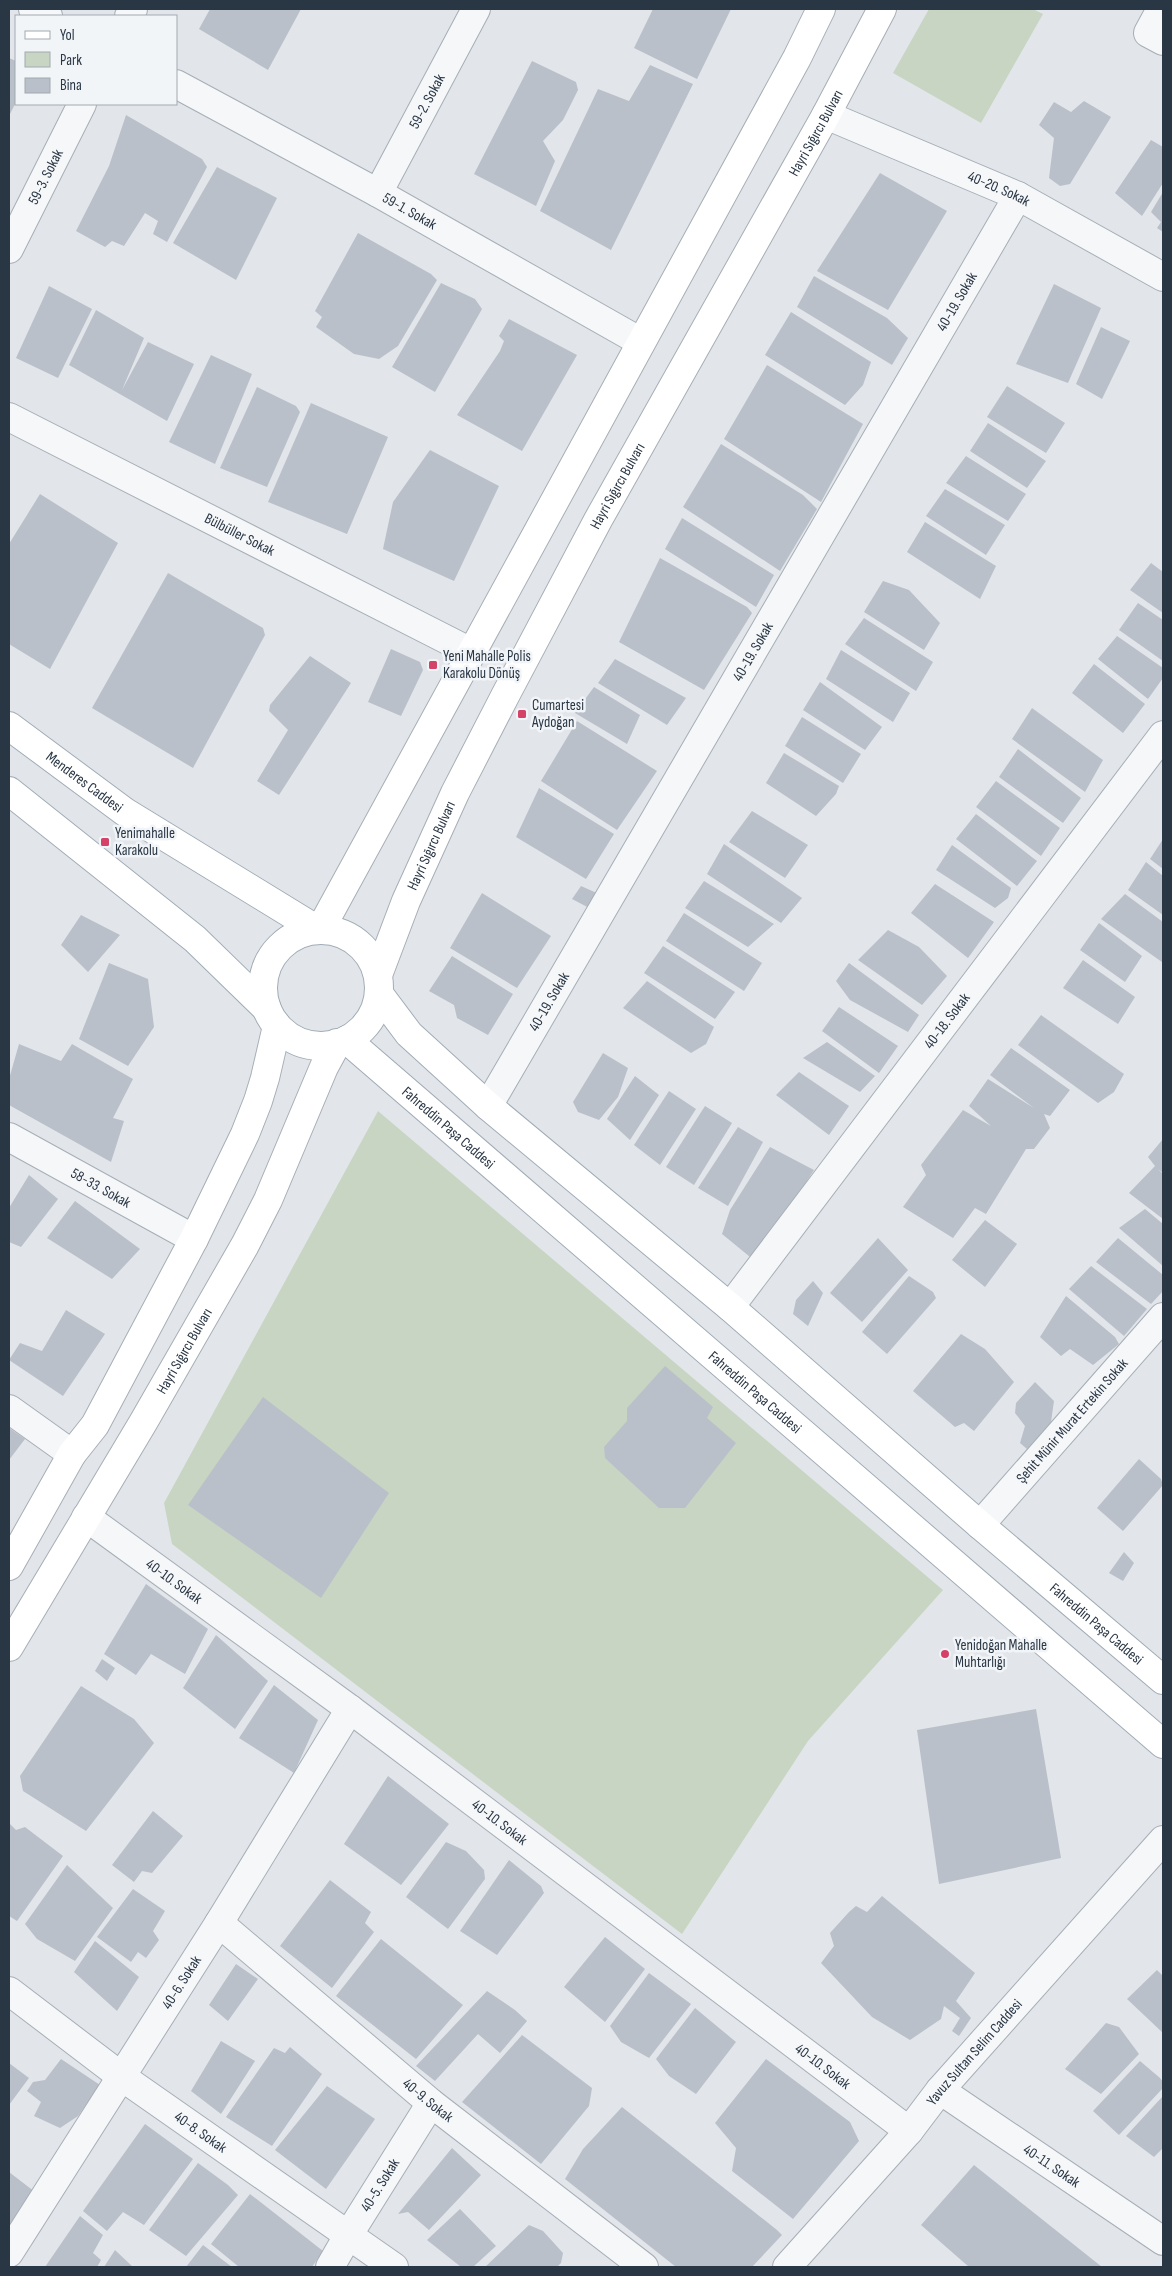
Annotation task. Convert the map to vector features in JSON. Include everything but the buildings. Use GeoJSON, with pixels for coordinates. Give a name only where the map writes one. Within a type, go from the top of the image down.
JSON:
{"type":"FeatureCollection","features":[{"type":"Feature","properties":{"kind":"main road"},"geometry":{"type":"LineString","coordinates":[[318,930],[797,58],[821,9]]}},
{"type":"Feature","properties":{"kind":"main road","name":"Hayri Sığırcı Bulvarı"},"geometry":{"type":"LineString","coordinates":[[379,984],[406,901],[455,793],[505,696],[598,520],[826,115],[882,9]]}},
{"type":"Feature","properties":{"kind":"main road","name":"Menderes Caddesi"},"geometry":{"type":"LineString","coordinates":[[9,726],[125,812],[318,930]]}},
{"type":"Feature","properties":{"kind":"main road"},"geometry":{"type":"LineString","coordinates":[[9,791],[195,939],[272,1018],[291,1038],[310,1045],[329,1046],[342,1042],[363,1029],[374,1013],[379,984],[372,959],[362,946],[348,936],[332,930],[301,933],[287,940],[276,951],[268,964],[264,979],[263,994],[272,1018],[265,1078],[245,1134],[194,1239],[95,1425],[72,1454],[9,1566]]}},
{"type":"Feature","properties":{"kind":"main road","name":"Fahreddin Paşa Caddesi"},"geometry":{"type":"LineString","coordinates":[[379,984],[409,1034],[488,1106],[730,1307],[980,1525],[1163,1680]]}},
{"type":"Feature","properties":{"kind":"main road","name":"Hayri Sığırcı Bulvarı"},"geometry":{"type":"LineString","coordinates":[[9,1647],[245,1245],[268,1200],[324,1067],[342,1042]]}},
{"type":"Feature","properties":{"kind":"main road","name":"Fahreddin Paşa Caddesi"},"geometry":{"type":"LineString","coordinates":[[342,1042],[1163,1744]]}},
{"type":"Feature","properties":{"kind":"street"},"geometry":{"type":"LineString","coordinates":[[33,9],[46,15]]}},
{"type":"Feature","properties":{"kind":"street","name":"59-2. Sokak"},"geometry":{"type":"LineString","coordinates":[[378,193],[476,9]]}},
{"type":"Feature","properties":{"kind":"street"},"geometry":{"type":"LineString","coordinates":[[1161,9],[1148,32],[1163,41]]}},
{"type":"Feature","properties":{"kind":"street","name":"59-1. Sokak"},"geometry":{"type":"LineString","coordinates":[[178,85],[378,193],[641,342]]}},
{"type":"Feature","properties":{"kind":"street","name":"59-3. Sokak"},"geometry":{"type":"LineString","coordinates":[[9,249],[81,105]]}},
{"type":"Feature","properties":{"kind":"street","name":"40-20. Sokak"},"geometry":{"type":"LineString","coordinates":[[826,115],[1018,196],[1163,277]]}},
{"type":"Feature","properties":{"kind":"street","name":"40-19. Sokak"},"geometry":{"type":"LineString","coordinates":[[488,1106],[1018,196]]}},
{"type":"Feature","properties":{"kind":"street","name":"Bülbüller Sokak"},"geometry":{"type":"LineString","coordinates":[[9,417],[472,652]]}},
{"type":"Feature","properties":{"kind":"street","name":"40-18. Sokak"},"geometry":{"type":"LineString","coordinates":[[730,1307],[1163,735]]}},
{"type":"Feature","properties":{"kind":"street","name":"58-33. Sokak"},"geometry":{"type":"LineString","coordinates":[[9,1137],[194,1239]]}},
{"type":"Feature","properties":{"kind":"street","name":"Şehit Münir Murat Ertekin Sokak"},"geometry":{"type":"LineString","coordinates":[[980,1525],[1163,1317]]}},
{"type":"Feature","properties":{"kind":"street"},"geometry":{"type":"LineString","coordinates":[[9,1410],[72,1454]]}},
{"type":"Feature","properties":{"kind":"street","name":"40-10. Sokak"},"geometry":{"type":"LineString","coordinates":[[86,1517],[350,1709],[909,2131]]}},
{"type":"Feature","properties":{"kind":"street","name":"40-6. Sokak"},"geometry":{"type":"LineString","coordinates":[[9,2253],[219,1923],[350,1709]]}},
{"type":"Feature","properties":{"kind":"street","name":"Yavuz Sultan Selim Caddesi"},"geometry":{"type":"LineString","coordinates":[[787,2267],[909,2131],[940,2090],[1163,1840]]}},
{"type":"Feature","properties":{"kind":"street","name":"40-9. Sokak"},"geometry":{"type":"LineString","coordinates":[[219,1923],[431,2104],[644,2267]]}},
{"type":"Feature","properties":{"kind":"street","name":"40-8. Sokak"},"geometry":{"type":"LineString","coordinates":[[9,1991],[122,2076],[394,2267]]}},
{"type":"Feature","properties":{"kind":"street","name":"40-11. Sokak"},"geometry":{"type":"LineString","coordinates":[[940,2090],[1163,2241]]}},
{"type":"Feature","properties":{"kind":"street","name":"40-5. Sokak"},"geometry":{"type":"LineString","coordinates":[[330,2267],[431,2104]]}},
{"type":"Feature","properties":{"kind":"green space"},"geometry":{"type":"Polygon","coordinates":[[[929,9],[1033,9],[1043,14],[981,123],[893,73],[929,9]]]}},
{"type":"Feature","properties":{"kind":"green space"},"geometry":{"type":"Polygon","coordinates":[[[378,1111],[943,1590],[808,1741],[682,1934],[172,1544],[164,1503],[378,1111]]]}},
{"type":"Feature","properties":{"kind":"place","name":"Yeni Mahalle Polis Karakolu Dönüş"},"geometry":{"type":"Point","coordinates":[433,665]}},
{"type":"Feature","properties":{"kind":"place","name":"Cumartesi Aydoğan"},"geometry":{"type":"Point","coordinates":[522,714]}},
{"type":"Feature","properties":{"kind":"place","name":"Yenimahalle Karakolu"},"geometry":{"type":"Point","coordinates":[105,842]}},
{"type":"Feature","properties":{"kind":"place","name":"Yenidoğan Mahalle Muhtarlığı"},"geometry":{"type":"Point","coordinates":[945,1654]}}]}
